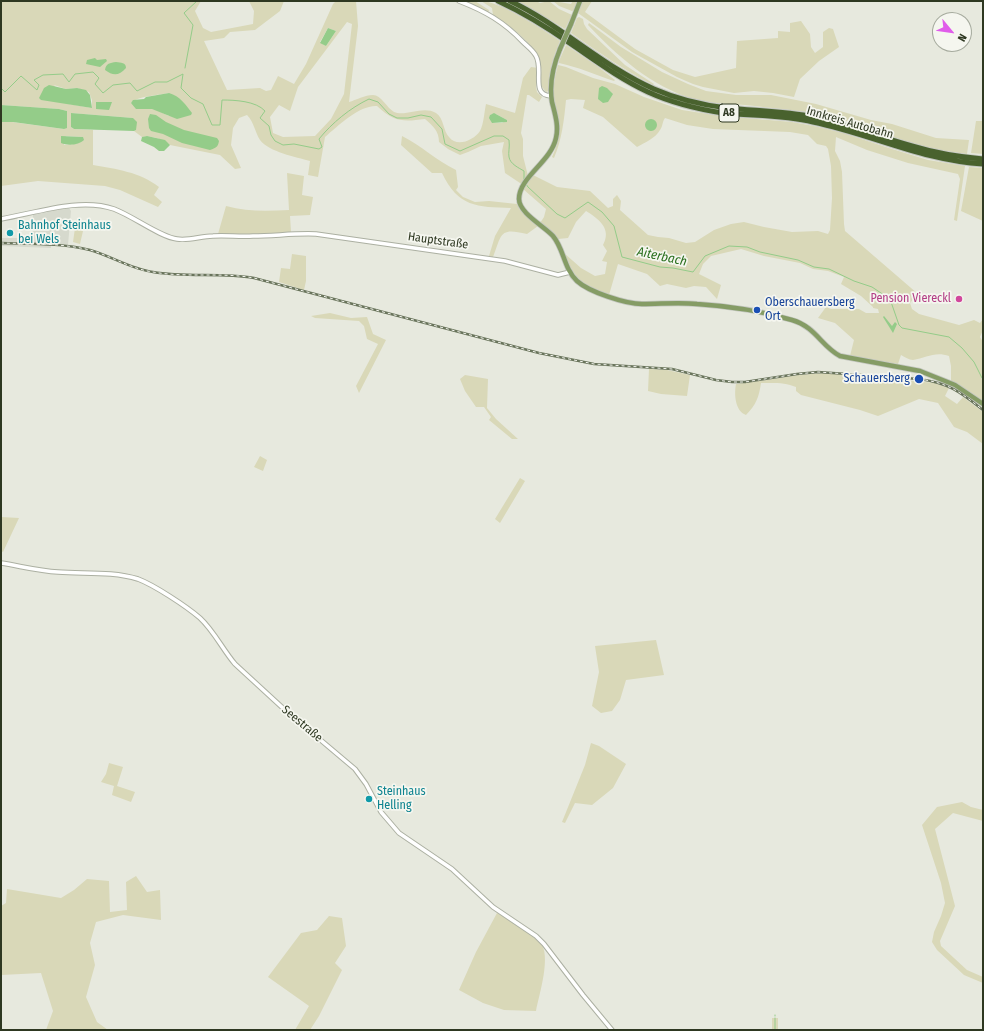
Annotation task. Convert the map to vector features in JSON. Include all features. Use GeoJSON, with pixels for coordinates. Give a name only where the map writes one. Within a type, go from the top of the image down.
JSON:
{"type":"FeatureCollection","features":[{"type":"Feature","properties":{"kind":"highway","name":"Innkreis Autobahn"},"geometry":{"type":"LineString","coordinates":[[498,1],[543,25],[627,81],[652,94],[676,103],[713,111],[792,118],[813,122],[918,153],[955,161],[983,164]]}},
{"type":"Feature","properties":{"kind":"highway","name":"Innkreis Autobahn"},"geometry":{"type":"LineString","coordinates":[[510,1],[546,21],[624,73],[653,89],[676,98],[712,106],[786,112],[814,117],[925,150],[955,156],[983,159]]}},
{"type":"Feature","properties":{"kind":"main road"},"geometry":{"type":"LineString","coordinates":[[580,1],[560,49],[552,74],[551,96],[557,124],[556,140],[548,156],[534,170],[523,187],[519,198],[521,207],[553,236],[570,272],[578,282],[586,288],[629,302],[642,304],[704,304],[793,320],[806,325],[837,354],[856,359],[876,361],[926,373],[955,385],[983,404]]}},
{"type":"Feature","properties":{"kind":"street"},"geometry":{"type":"LineString","coordinates":[[459,1],[486,12],[501,21],[531,50],[539,62],[540,68],[538,83],[540,91],[545,95],[551,96]]}},
{"type":"Feature","properties":{"kind":"street","name":"Hauptstraße"},"geometry":{"type":"LineString","coordinates":[[1,219],[55,207],[98,205],[116,210],[167,236],[177,239],[213,236],[253,236],[304,233],[316,234],[505,261],[558,275],[570,272]]}},
{"type":"Feature","properties":{"kind":"street","name":"Seestraße"},"geometry":{"type":"LineString","coordinates":[[1,563],[56,572],[106,574],[130,577],[151,585],[200,618],[235,664],[285,710],[355,769],[366,784],[376,804],[392,826],[452,869],[493,907],[536,936],[612,1030]]}},
{"type":"Feature","properties":{"kind":"shaded area"},"geometry":{"type":"Polygon","coordinates":[[[1,1],[201,1],[195,11],[203,28],[211,32],[253,24],[254,11],[249,1],[284,1],[280,11],[255,30],[230,32],[224,38],[204,41],[227,90],[260,88],[266,91],[271,90],[278,76],[294,84],[306,64],[333,4],[336,1],[356,1],[358,26],[349,102],[373,95],[379,97],[394,112],[404,113],[420,110],[431,111],[439,115],[447,134],[452,140],[456,142],[465,142],[470,140],[480,131],[486,104],[515,113],[523,78],[531,67],[538,68],[536,87],[537,92],[542,97],[539,102],[527,95],[521,133],[523,139],[523,156],[528,176],[523,185],[505,173],[502,151],[504,142],[481,146],[460,155],[448,149],[439,142],[437,132],[425,119],[399,120],[377,106],[356,112],[325,137],[318,177],[308,175],[310,161],[283,154],[264,144],[260,140],[247,115],[239,118],[233,128],[231,145],[241,168],[235,169],[220,155],[170,145],[153,137],[142,137],[134,131],[136,130],[133,118],[71,113],[71,127],[74,129],[93,130],[93,165],[128,172],[152,182],[159,187],[154,195],[162,202],[158,207],[120,190],[105,186],[38,181],[1,186],[1,122],[12,122],[64,129],[67,111],[59,109],[1,105],[1,1]],[[347,22],[298,87],[290,111],[279,105],[270,117],[273,133],[283,137],[315,136],[331,119],[344,94],[352,24],[347,22]],[[328,28],[320,42],[326,46],[336,31],[328,28]],[[54,85],[69,104],[92,108],[92,100],[89,92],[77,88],[66,89],[54,85]],[[169,93],[143,97],[131,103],[157,110],[169,116],[169,93]],[[492,114],[490,115],[492,123],[502,123],[507,120],[496,114],[492,114]],[[66,136],[64,145],[73,144],[83,137],[66,136]]]}},
{"type":"Feature","properties":{"kind":"shaded area"},"geometry":{"type":"Polygon","coordinates":[[[464,1],[475,1],[489,10],[488,13],[464,1]]]}},
{"type":"Feature","properties":{"kind":"shaded area"},"geometry":{"type":"Polygon","coordinates":[[[481,1],[489,2],[510,11],[560,41],[552,66],[549,91],[546,92],[539,83],[541,68],[539,60],[529,44],[523,37],[493,15],[492,8],[481,1]]]}},
{"type":"Feature","properties":{"kind":"shaded area"},"geometry":{"type":"Polygon","coordinates":[[[518,1],[536,1],[540,3],[549,1],[559,9],[572,15],[565,29],[518,1]]]}},
{"type":"Feature","properties":{"kind":"shaded area"},"geometry":{"type":"Polygon","coordinates":[[[553,1],[571,4],[573,1],[577,1],[574,10],[572,11],[559,6],[553,1]]]}},
{"type":"Feature","properties":{"kind":"shaded area"},"geometry":{"type":"Polygon","coordinates":[[[583,1],[592,1],[585,12],[635,49],[673,70],[695,77],[736,68],[737,41],[778,38],[778,31],[790,32],[790,23],[801,21],[810,34],[811,47],[815,53],[823,47],[823,32],[829,28],[833,29],[839,47],[819,61],[800,79],[794,97],[754,91],[734,93],[693,84],[677,77],[632,52],[578,13],[583,1]]]}},
{"type":"Feature","properties":{"kind":"shaded area"},"geometry":{"type":"Polygon","coordinates":[[[579,17],[583,19],[587,29],[625,65],[654,84],[653,85],[621,67],[571,33],[577,18],[579,17]]]}},
{"type":"Feature","properties":{"kind":"shaded area"},"geometry":{"type":"Polygon","coordinates":[[[589,23],[621,47],[662,72],[706,91],[736,95],[771,95],[816,104],[871,120],[892,124],[936,138],[969,140],[967,154],[922,146],[847,121],[824,115],[785,109],[713,102],[694,99],[679,94],[664,87],[623,59],[599,37],[588,25],[589,23]]]}},
{"type":"Feature","properties":{"kind":"shaded area"},"geometry":{"type":"Polygon","coordinates":[[[328,28],[336,31],[326,46],[320,43],[328,28]]]}},
{"type":"Feature","properties":{"kind":"shaded area"},"geometry":{"type":"Polygon","coordinates":[[[566,45],[615,80],[614,81],[559,63],[566,45]]]}},
{"type":"Feature","properties":{"kind":"shaded area"},"geometry":{"type":"Polygon","coordinates":[[[95,58],[97,60],[106,59],[107,61],[100,67],[86,64],[87,60],[95,58]]]}},
{"type":"Feature","properties":{"kind":"shaded area"},"geometry":{"type":"Polygon","coordinates":[[[116,62],[126,66],[121,73],[113,74],[105,70],[107,65],[116,62]]]}},
{"type":"Feature","properties":{"kind":"shaded area"},"geometry":{"type":"Polygon","coordinates":[[[558,65],[593,78],[615,84],[644,97],[682,110],[721,116],[792,122],[814,126],[843,133],[928,160],[965,166],[957,221],[954,220],[960,179],[958,174],[908,163],[867,150],[836,137],[835,151],[840,161],[842,172],[845,231],[918,294],[910,303],[912,309],[919,314],[959,325],[974,320],[980,323],[983,319],[983,330],[980,337],[983,342],[983,377],[981,378],[983,382],[983,402],[951,381],[949,356],[939,354],[913,360],[901,355],[898,364],[850,356],[854,340],[835,323],[818,318],[826,307],[831,309],[859,309],[866,313],[879,313],[878,309],[873,308],[861,296],[841,284],[844,277],[828,271],[813,269],[800,263],[764,256],[741,249],[711,256],[703,264],[699,274],[721,285],[717,299],[706,287],[694,286],[686,288],[667,284],[660,286],[647,274],[618,264],[609,295],[580,281],[572,270],[564,253],[581,268],[595,276],[605,274],[607,262],[602,261],[607,251],[603,245],[606,234],[605,229],[595,217],[586,211],[576,222],[568,238],[558,239],[540,223],[544,217],[546,209],[523,189],[533,175],[557,187],[590,191],[608,208],[613,206],[613,199],[617,195],[621,201],[620,210],[648,235],[669,238],[686,243],[695,242],[714,230],[731,224],[744,222],[792,232],[818,231],[828,234],[830,230],[832,198],[831,166],[828,149],[826,146],[817,144],[808,135],[790,132],[713,129],[687,125],[665,118],[658,133],[650,140],[637,147],[603,117],[583,108],[585,100],[571,99],[566,100],[561,137],[554,158],[552,157],[558,141],[559,131],[553,88],[558,65]]]}},
{"type":"Feature","properties":{"kind":"shaded area"},"geometry":{"type":"Polygon","coordinates":[[[49,85],[66,89],[77,88],[86,90],[90,95],[92,108],[41,100],[39,98],[44,88],[49,85]]]}},
{"type":"Feature","properties":{"kind":"shaded area"},"geometry":{"type":"Polygon","coordinates":[[[602,86],[607,88],[613,94],[608,102],[603,103],[598,99],[599,88],[602,86]]]}},
{"type":"Feature","properties":{"kind":"shaded area"},"geometry":{"type":"Polygon","coordinates":[[[169,93],[173,94],[182,101],[192,113],[191,115],[177,119],[152,109],[136,109],[131,103],[133,100],[169,93]]]}},
{"type":"Feature","properties":{"kind":"shaded area"},"geometry":{"type":"Polygon","coordinates":[[[96,102],[112,102],[109,110],[96,109],[96,102]]]}},
{"type":"Feature","properties":{"kind":"shaded area"},"geometry":{"type":"Polygon","coordinates":[[[1,105],[59,109],[67,111],[67,128],[64,129],[13,122],[1,122],[1,105]]]}},
{"type":"Feature","properties":{"kind":"shaded area"},"geometry":{"type":"Polygon","coordinates":[[[71,113],[133,118],[137,122],[136,130],[74,129],[71,127],[71,113]]]}},
{"type":"Feature","properties":{"kind":"shaded area"},"geometry":{"type":"Polygon","coordinates":[[[494,113],[507,120],[507,122],[492,123],[489,118],[490,115],[494,113]]]}},
{"type":"Feature","properties":{"kind":"shaded area"},"geometry":{"type":"Polygon","coordinates":[[[150,114],[156,115],[166,122],[184,130],[217,138],[219,141],[218,145],[210,150],[182,143],[163,134],[151,131],[149,128],[148,119],[150,114]]]}},
{"type":"Feature","properties":{"kind":"shaded area"},"geometry":{"type":"Polygon","coordinates":[[[651,119],[655,121],[657,125],[655,129],[651,131],[647,129],[645,125],[647,121],[651,119]]]}},
{"type":"Feature","properties":{"kind":"shaded area"},"geometry":{"type":"Polygon","coordinates":[[[976,121],[983,121],[983,154],[971,153],[976,121]]]}},
{"type":"Feature","properties":{"kind":"shaded area"},"geometry":{"type":"Polygon","coordinates":[[[61,136],[83,137],[84,140],[76,144],[61,143],[61,136]]]}},
{"type":"Feature","properties":{"kind":"shaded area"},"geometry":{"type":"Polygon","coordinates":[[[147,136],[165,140],[170,145],[164,151],[159,151],[141,141],[142,137],[147,136]]]}},
{"type":"Feature","properties":{"kind":"shaded area"},"geometry":{"type":"Polygon","coordinates":[[[402,136],[456,170],[458,187],[456,190],[463,197],[475,202],[489,201],[517,204],[520,210],[538,226],[527,234],[511,231],[506,232],[500,238],[493,257],[489,256],[495,236],[511,208],[488,207],[470,203],[462,199],[448,184],[442,173],[432,173],[401,145],[402,136]]]}},
{"type":"Feature","properties":{"kind":"shaded area"},"geometry":{"type":"Polygon","coordinates":[[[969,167],[983,168],[983,221],[961,211],[969,167]]]}},
{"type":"Feature","properties":{"kind":"shaded area"},"geometry":{"type":"Polygon","coordinates":[[[287,173],[304,176],[302,195],[313,197],[310,215],[290,216],[291,232],[280,234],[218,234],[226,206],[265,211],[289,210],[287,173]]]}},
{"type":"Feature","properties":{"kind":"shaded area"},"geometry":{"type":"Polygon","coordinates":[[[69,208],[71,211],[68,245],[51,243],[51,248],[1,246],[1,238],[31,238],[33,214],[69,208]]]}},
{"type":"Feature","properties":{"kind":"shaded area"},"geometry":{"type":"Polygon","coordinates":[[[75,228],[83,231],[80,244],[73,242],[75,228]]]}},
{"type":"Feature","properties":{"kind":"shaded area"},"geometry":{"type":"Polygon","coordinates":[[[292,254],[306,256],[306,281],[304,290],[279,282],[281,268],[290,269],[292,254]]]}},
{"type":"Feature","properties":{"kind":"shaded area"},"geometry":{"type":"Polygon","coordinates":[[[330,313],[351,318],[367,317],[373,334],[386,340],[359,393],[356,386],[378,344],[367,339],[364,326],[359,321],[315,318],[311,316],[330,313]]]}},
{"type":"Feature","properties":{"kind":"shaded area"},"geometry":{"type":"Polygon","coordinates":[[[884,316],[892,326],[895,322],[897,324],[893,333],[883,317],[884,316]]]}},
{"type":"Feature","properties":{"kind":"shaded area"},"geometry":{"type":"Polygon","coordinates":[[[649,369],[667,370],[690,375],[687,396],[661,394],[648,391],[649,369]]]}},
{"type":"Feature","properties":{"kind":"shaded area"},"geometry":{"type":"Polygon","coordinates":[[[827,373],[935,383],[949,388],[945,396],[957,404],[963,397],[983,412],[983,444],[967,432],[954,427],[938,403],[919,399],[878,416],[801,395],[796,391],[796,387],[792,385],[761,383],[756,400],[746,415],[742,413],[737,406],[735,397],[736,384],[798,375],[827,373]]]}},
{"type":"Feature","properties":{"kind":"shaded area"},"geometry":{"type":"Polygon","coordinates":[[[465,375],[488,379],[487,408],[496,419],[518,439],[512,439],[489,420],[491,417],[484,407],[476,407],[465,391],[460,379],[465,375]]]}},
{"type":"Feature","properties":{"kind":"shaded area"},"geometry":{"type":"Polygon","coordinates":[[[260,456],[267,460],[263,471],[254,467],[260,456]]]}},
{"type":"Feature","properties":{"kind":"shaded area"},"geometry":{"type":"Polygon","coordinates":[[[520,478],[525,481],[500,523],[495,519],[520,478]]]}},
{"type":"Feature","properties":{"kind":"shaded area"},"geometry":{"type":"Polygon","coordinates":[[[1,517],[19,518],[3,552],[1,551],[1,517]]]}},
{"type":"Feature","properties":{"kind":"shaded area"},"geometry":{"type":"Polygon","coordinates":[[[656,640],[664,675],[626,680],[620,700],[612,711],[601,713],[592,706],[599,672],[595,646],[656,640]]]}},
{"type":"Feature","properties":{"kind":"shaded area"},"geometry":{"type":"Polygon","coordinates":[[[591,743],[599,746],[626,764],[613,788],[592,805],[575,803],[565,823],[562,822],[585,765],[591,743]]]}},
{"type":"Feature","properties":{"kind":"shaded area"},"geometry":{"type":"Polygon","coordinates":[[[109,763],[123,767],[117,786],[135,792],[131,802],[112,795],[114,786],[101,782],[106,774],[109,763]]]}},
{"type":"Feature","properties":{"kind":"shaded area"},"geometry":{"type":"Polygon","coordinates":[[[962,802],[971,807],[983,810],[983,821],[953,813],[935,829],[955,906],[940,941],[941,946],[967,970],[983,977],[983,983],[964,975],[937,950],[932,942],[934,932],[945,903],[941,883],[922,825],[937,807],[962,802]]]}},
{"type":"Feature","properties":{"kind":"shaded area"},"geometry":{"type":"Polygon","coordinates":[[[136,876],[147,892],[160,890],[161,920],[123,915],[96,922],[90,943],[95,965],[86,997],[97,1022],[108,1030],[46,1030],[53,1011],[41,973],[1,975],[1,906],[6,903],[7,889],[61,898],[74,890],[87,879],[109,881],[110,912],[127,910],[126,882],[136,876]]]}},
{"type":"Feature","properties":{"kind":"shaded area"},"geometry":{"type":"Polygon","coordinates":[[[497,913],[530,934],[540,942],[543,948],[545,956],[544,975],[536,1011],[504,1010],[483,1003],[459,990],[476,952],[497,913]]]}},
{"type":"Feature","properties":{"kind":"shaded area"},"geometry":{"type":"Polygon","coordinates":[[[329,916],[342,918],[346,946],[335,963],[342,970],[319,1016],[310,1030],[295,1030],[309,1006],[268,977],[301,933],[317,930],[329,916]]]}},
{"type":"Feature","properties":{"kind":"shaded area"},"geometry":{"type":"Polygon","coordinates":[[[772,1018],[778,1018],[778,1030],[772,1030],[772,1018]]]}},
{"type":"Feature","properties":{"kind":"waterway"},"geometry":{"type":"LineString","coordinates":[[185,68],[193,25],[184,13],[197,1]]}},
{"type":"Feature","properties":{"kind":"waterway","name":"Aiterbach"},"geometry":{"type":"LineString","coordinates":[[1,88],[5,92],[21,76],[37,90],[39,85],[34,80],[43,75],[63,74],[69,82],[75,74],[93,72],[99,78],[95,84],[103,93],[113,85],[130,83],[137,91],[155,82],[167,82],[183,74],[181,88],[191,98],[203,104],[212,125],[220,125],[222,100],[251,103],[265,111],[260,118],[269,126],[271,135],[275,141],[283,145],[294,144],[319,149],[322,147],[319,139],[330,127],[348,111],[369,99],[378,102],[389,114],[397,118],[408,118],[421,115],[431,117],[442,129],[445,144],[460,151],[494,136],[503,136],[509,140],[509,155],[511,162],[524,171],[524,179]]}},
{"type":"Feature","properties":{"kind":"waterway","name":"Aiterbach"},"geometry":{"type":"LineString","coordinates":[[526,184],[557,214],[565,218],[588,202],[602,212],[614,226],[622,257],[660,267],[693,272],[705,256],[729,246],[747,247],[760,252],[798,260],[814,267],[829,269],[854,281],[872,287],[890,299],[899,325],[902,328],[949,337],[962,348],[974,362],[983,380]]}},
{"type":"Feature","properties":{"kind":"waterway"},"geometry":{"type":"LineString","coordinates":[[775,1018],[775,1030]]}},
{"type":"Feature","properties":{"kind":"railway"},"geometry":{"type":"LineString","coordinates":[[1,243],[46,244],[90,250],[137,268],[166,274],[229,275],[254,278],[539,353],[594,364],[672,369],[716,380],[732,382],[745,382],[818,372],[919,379],[938,383],[954,389],[983,410]]}},
{"type":"Feature","properties":{"kind":"place","name":"Bahnhof Steinhaus bei Wels"},"geometry":{"type":"Point","coordinates":[10,233]}},
{"type":"Feature","properties":{"kind":"place","name":"Pension Viereckl"},"geometry":{"type":"Point","coordinates":[959,299]}},
{"type":"Feature","properties":{"kind":"place","name":"Oberschauersberg Ort"},"geometry":{"type":"Point","coordinates":[757,310]}},
{"type":"Feature","properties":{"kind":"place","name":"Schauersberg"},"geometry":{"type":"Point","coordinates":[919,379]}},
{"type":"Feature","properties":{"kind":"place","name":"Steinhaus Helling"},"geometry":{"type":"Point","coordinates":[369,799]}}]}
